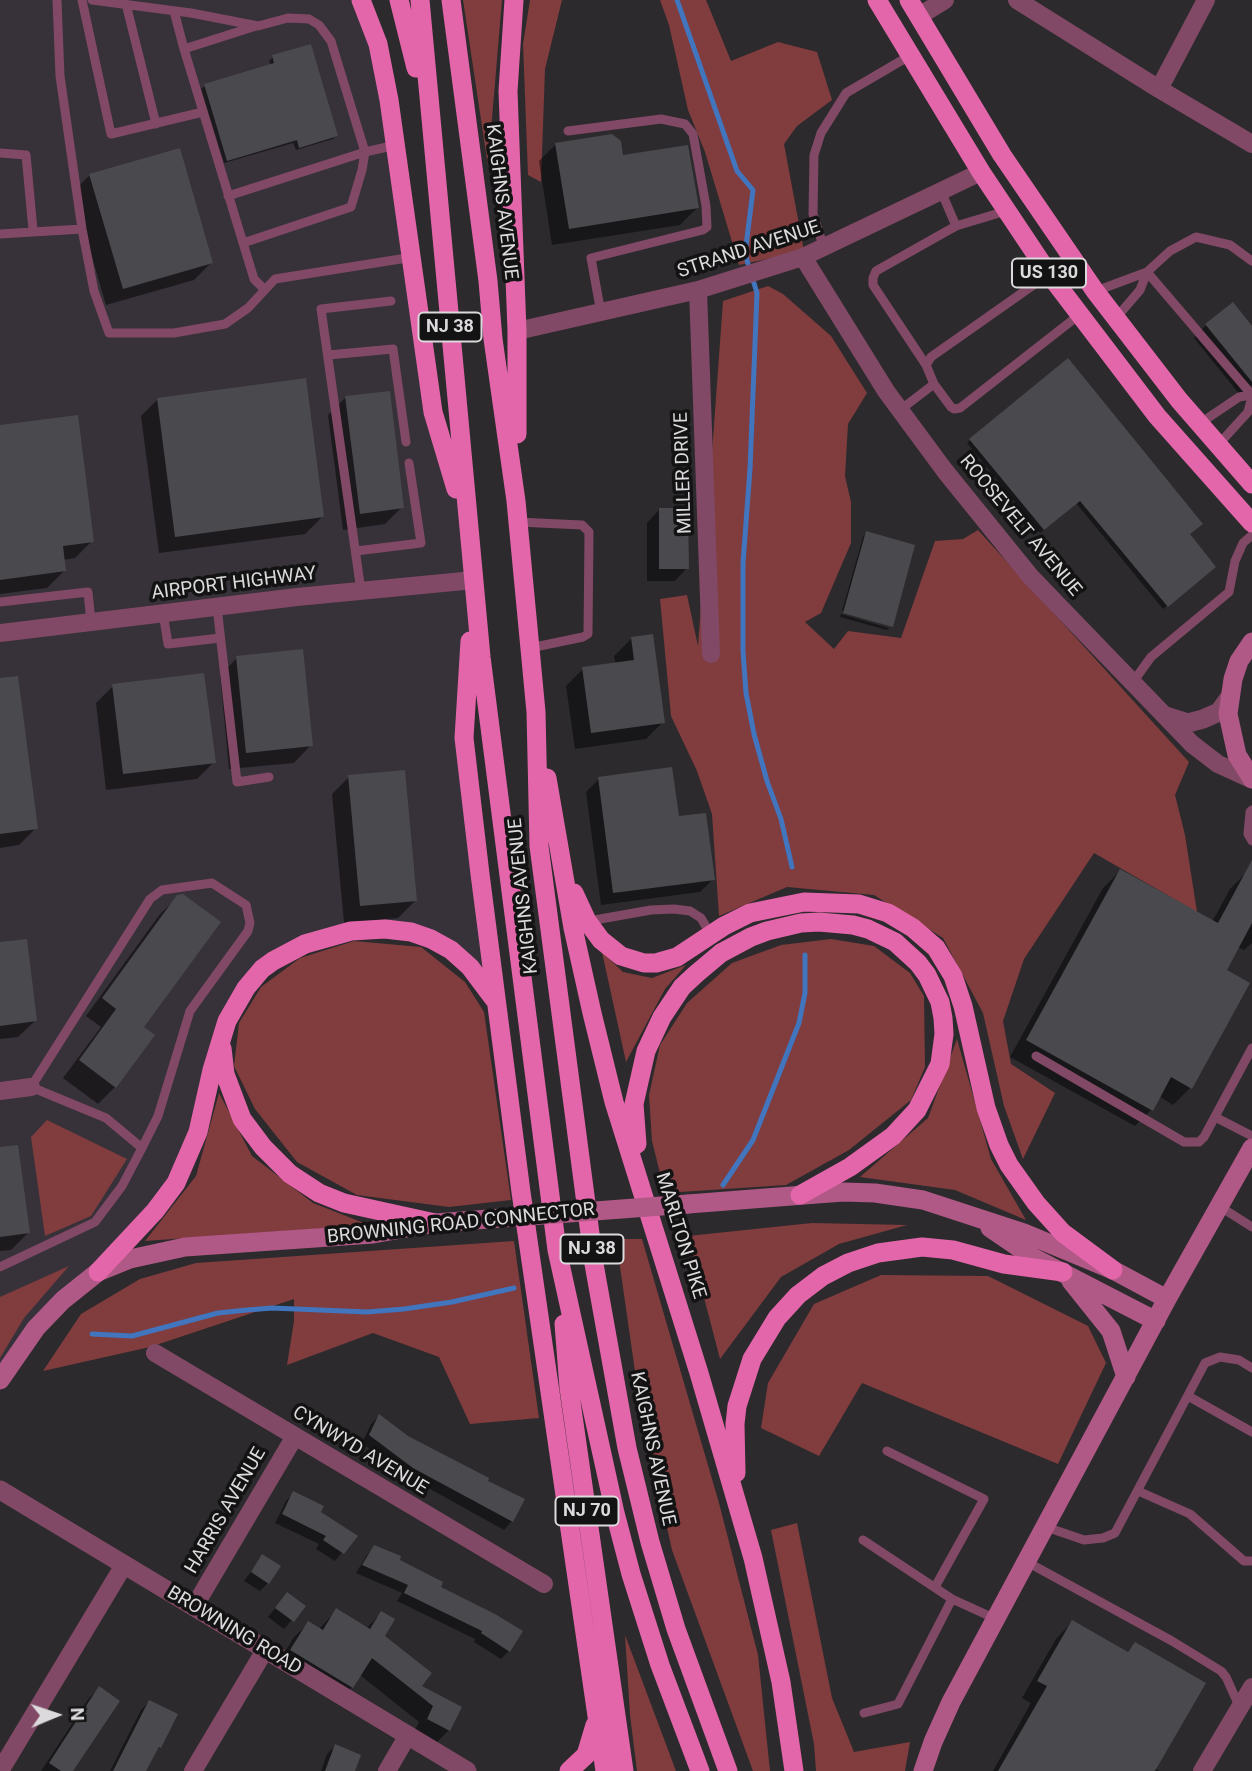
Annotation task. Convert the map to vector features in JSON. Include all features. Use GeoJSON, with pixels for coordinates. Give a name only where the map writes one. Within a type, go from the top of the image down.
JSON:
{"type":"FeatureCollection","features":[{"type":"Feature","properties":{"kind":"highway"},"geometry":{"type":"LineString","coordinates":[[360,0],[378,44],[396,145],[433,412],[468,527]]}},
{"type":"Feature","properties":{"kind":"highway","name":"NJ 38"},"geometry":{"type":"LineString","coordinates":[[399,0],[430,127]]}},
{"type":"Feature","properties":{"kind":"highway"},"geometry":{"type":"LineString","coordinates":[[420,0],[430,127]]}},
{"type":"Feature","properties":{"kind":"highway","name":"KAIGHNS AVENUE"},"geometry":{"type":"LineString","coordinates":[[451,0],[516,501],[536,712],[539,846],[594,1264],[614,1385],[634,1480],[658,1573],[728,1771]]}},
{"type":"Feature","properties":{"kind":"highway"},"geometry":{"type":"LineString","coordinates":[[514,0],[508,91],[517,331],[516,501]]}},
{"type":"Feature","properties":{"kind":"highway","name":"US 130"},"geometry":{"type":"LineString","coordinates":[[877,0],[981,172],[1049,274],[1157,416],[1252,523]]}},
{"type":"Feature","properties":{"kind":"highway","name":"US 130"},"geometry":{"type":"LineString","coordinates":[[914,8],[1002,155],[1095,291],[1199,424],[1252,484]]}},
{"type":"Feature","properties":{"kind":"highway","name":"KAIGHNS AVENUE"},"geometry":{"type":"LineString","coordinates":[[430,127],[495,776],[557,1250],[626,1555],[660,1665],[700,1771]]}},
{"type":"Feature","properties":{"kind":"highway"},"geometry":{"type":"LineString","coordinates":[[474,580],[464,738],[495,1000],[605,1771]]}},
{"type":"Feature","properties":{"kind":"highway","name":"MARLTON PIKE"},"geometry":{"type":"LineString","coordinates":[[536,712],[563,871],[589,1000],[614,1102],[737,1499],[768,1620],[790,1735],[794,1771]]}},
{"type":"Feature","properties":{"kind":"highway"},"geometry":{"type":"LineString","coordinates":[[563,871],[587,921],[601,940],[611,950],[644,963],[656,963],[677,957],[735,920],[766,908],[823,901],[843,902],[874,908],[901,919],[914,928],[936,948],[953,976],[963,1006],[986,1108],[1009,1165],[1036,1203],[1063,1233],[1113,1270]]}},
{"type":"Feature","properties":{"kind":"highway"},"geometry":{"type":"LineString","coordinates":[[641,1186],[634,1118],[639,1072],[653,1033],[682,987],[721,953],[751,937],[801,923],[853,925],[895,942],[927,975],[940,1002],[943,1018],[942,1056],[934,1080],[922,1102],[893,1136],[865,1158],[800,1195]]}},
{"type":"Feature","properties":{"kind":"highway"},"geometry":{"type":"LineString","coordinates":[[98,1272],[155,1211],[176,1183],[198,1132],[222,1036],[239,998],[262,969],[305,944],[367,929],[411,932],[441,944],[461,958],[495,1000]]}},
{"type":"Feature","properties":{"kind":"highway"},"geometry":{"type":"LineString","coordinates":[[222,1036],[225,1074],[235,1103],[252,1134],[283,1168],[319,1193],[344,1203],[435,1223]]}},
{"type":"Feature","properties":{"kind":"highway"},"geometry":{"type":"LineString","coordinates":[[737,1499],[735,1424],[746,1373],[767,1330],[787,1306],[810,1285],[836,1269],[862,1258],[907,1248],[953,1250],[1004,1264],[1063,1272]]}},
{"type":"Feature","properties":{"kind":"highway","name":"NJ 70"},"geometry":{"type":"LineString","coordinates":[[557,1250],[569,1388],[624,1771]]}},
{"type":"Feature","properties":{"kind":"highway"},"geometry":{"type":"LineString","coordinates":[[569,1771],[586,1755],[597,1713]]}},
{"type":"Feature","properties":{"kind":"main road"},"geometry":{"type":"LineString","coordinates":[[1252,642],[1239,661],[1229,698],[1230,732],[1237,754],[1252,779]]}},
{"type":"Feature","properties":{"kind":"main road"},"geometry":{"type":"LineString","coordinates":[[923,1771],[942,1721],[1167,1299],[1252,1148]]}},
{"type":"Feature","properties":{"kind":"main road","name":"BROWNING ROAD CONNECTOR"},"geometry":{"type":"LineString","coordinates":[[0,1390],[4,1375],[48,1314],[98,1272],[130,1259],[185,1247],[373,1234],[435,1223],[843,1192],[890,1194],[923,1200],[1024,1233],[1113,1270],[1167,1299]]}},
{"type":"Feature","properties":{"kind":"main road","name":"BROWNING ROAD CONNECTOR"},"geometry":{"type":"LineString","coordinates":[[972,1216],[1034,1258],[1156,1321]]}},
{"type":"Feature","properties":{"kind":"main road"},"geometry":{"type":"LineString","coordinates":[[1063,1272],[1111,1331],[1126,1377]]}},
{"type":"Feature","properties":{"kind":"street"},"geometry":{"type":"LineString","coordinates":[[914,8],[945,0]]}},
{"type":"Feature","properties":{"kind":"street"},"geometry":{"type":"LineString","coordinates":[[1017,0],[1252,144]]}},
{"type":"Feature","properties":{"kind":"street"},"geometry":{"type":"LineString","coordinates":[[1159,89],[1206,0]]}},
{"type":"Feature","properties":{"kind":"street","name":"STRAND AVENUE"},"geometry":{"type":"LineString","coordinates":[[517,331],[698,290],[803,257],[981,172]]}},
{"type":"Feature","properties":{"kind":"street","name":"ROOSEVELT AVENUE"},"geometry":{"type":"LineString","coordinates":[[803,257],[900,410],[945,471],[1030,576],[1192,744],[1218,764],[1252,779]]}},
{"type":"Feature","properties":{"kind":"street","name":"MILLER DRIVE"},"geometry":{"type":"LineString","coordinates":[[698,290],[711,654]]}},
{"type":"Feature","properties":{"kind":"street","name":"AIRPORT HIGHWAY"},"geometry":{"type":"LineString","coordinates":[[0,633],[474,580]]}},
{"type":"Feature","properties":{"kind":"street"},"geometry":{"type":"LineString","coordinates":[[1166,716],[1188,723],[1203,719],[1219,712],[1229,698]]}},
{"type":"Feature","properties":{"kind":"street"},"geometry":{"type":"LineString","coordinates":[[0,1091],[31,1087]]}},
{"type":"Feature","properties":{"kind":"street","name":"CYNWYD AVENUE"},"geometry":{"type":"LineString","coordinates":[[155,1353],[544,1584]]}},
{"type":"Feature","properties":{"kind":"street","name":"HARRIS AVENUE"},"geometry":{"type":"LineString","coordinates":[[194,1607],[295,1436]]}},
{"type":"Feature","properties":{"kind":"street","name":"BROWNING ROAD"},"geometry":{"type":"LineString","coordinates":[[0,1490],[467,1771]]}},
{"type":"Feature","properties":{"kind":"street"},"geometry":{"type":"LineString","coordinates":[[0,1771],[124,1564]]}},
{"type":"Feature","properties":{"kind":"street"},"geometry":{"type":"LineString","coordinates":[[193,1771],[265,1650]]}},
{"type":"Feature","properties":{"kind":"street"},"geometry":{"type":"LineString","coordinates":[[1202,1771],[1252,1686]]}},
{"type":"Feature","properties":{"kind":"street"},"geometry":{"type":"LineString","coordinates":[[387,1771],[408,1735]]}},
{"type":"Feature","properties":{"kind":"lane"},"geometry":{"type":"LineString","coordinates":[[57,0],[60,76],[82,229],[94,291],[109,333],[174,333],[225,324],[248,308],[275,279],[413,257]]}},
{"type":"Feature","properties":{"kind":"lane"},"geometry":{"type":"LineString","coordinates":[[82,0],[111,134],[203,112]]}},
{"type":"Feature","properties":{"kind":"lane"},"geometry":{"type":"LineString","coordinates":[[92,0],[258,26]]}},
{"type":"Feature","properties":{"kind":"lane"},"geometry":{"type":"LineString","coordinates":[[126,4],[156,124]]}},
{"type":"Feature","properties":{"kind":"lane"},"geometry":{"type":"LineString","coordinates":[[174,11],[254,279],[265,290]]}},
{"type":"Feature","properties":{"kind":"lane"},"geometry":{"type":"LineString","coordinates":[[184,49],[288,18],[309,19],[319,25],[331,41],[365,152],[351,207],[243,243]]}},
{"type":"Feature","properties":{"kind":"lane"},"geometry":{"type":"LineString","coordinates":[[824,248],[813,214],[814,155],[821,133],[846,93],[911,55]]}},
{"type":"Feature","properties":{"kind":"lane"},"geometry":{"type":"LineString","coordinates":[[568,131],[661,119],[685,124],[693,134],[706,206],[707,227],[591,258],[601,313]]}},
{"type":"Feature","properties":{"kind":"lane"},"geometry":{"type":"LineString","coordinates":[[229,196],[365,152],[396,145]]}},
{"type":"Feature","properties":{"kind":"lane"},"geometry":{"type":"LineString","coordinates":[[0,153],[26,155],[33,230]]}},
{"type":"Feature","properties":{"kind":"lane"},"geometry":{"type":"LineString","coordinates":[[941,191],[956,226]]}},
{"type":"Feature","properties":{"kind":"lane"},"geometry":{"type":"LineString","coordinates":[[1006,211],[956,226],[876,271],[873,278],[873,285],[926,365],[934,384],[951,407],[960,408],[1079,315]]}},
{"type":"Feature","properties":{"kind":"lane"},"geometry":{"type":"LineString","coordinates":[[0,234],[82,229]]}},
{"type":"Feature","properties":{"kind":"lane"},"geometry":{"type":"LineString","coordinates":[[1095,291],[1147,272],[1170,251],[1196,237],[1230,245],[1252,261]]}},
{"type":"Feature","properties":{"kind":"lane"},"geometry":{"type":"LineString","coordinates":[[1116,318],[1140,290],[1147,272]]}},
{"type":"Feature","properties":{"kind":"lane"},"geometry":{"type":"LineString","coordinates":[[1147,272],[1252,395]]}},
{"type":"Feature","properties":{"kind":"lane"},"geometry":{"type":"LineString","coordinates":[[926,365],[931,357],[1049,274]]}},
{"type":"Feature","properties":{"kind":"lane"},"geometry":{"type":"LineString","coordinates":[[361,591],[321,310],[391,302]]}},
{"type":"Feature","properties":{"kind":"lane"},"geometry":{"type":"LineString","coordinates":[[328,355],[393,349],[406,442]]}},
{"type":"Feature","properties":{"kind":"lane"},"geometry":{"type":"LineString","coordinates":[[900,410],[934,384]]}},
{"type":"Feature","properties":{"kind":"lane"},"geometry":{"type":"LineString","coordinates":[[1199,424],[1239,397],[1252,395]]}},
{"type":"Feature","properties":{"kind":"lane"},"geometry":{"type":"LineString","coordinates":[[1218,445],[1248,412],[1252,395]]}},
{"type":"Feature","properties":{"kind":"lane"},"geometry":{"type":"LineString","coordinates":[[356,551],[421,543],[409,463]]}},
{"type":"Feature","properties":{"kind":"lane"},"geometry":{"type":"LineString","coordinates":[[518,522],[582,525],[589,532],[588,634],[529,648]]}},
{"type":"Feature","properties":{"kind":"lane"},"geometry":{"type":"LineString","coordinates":[[1133,682],[1151,657],[1229,592],[1235,561],[1243,543],[1252,535]]}},
{"type":"Feature","properties":{"kind":"lane"},"geometry":{"type":"LineString","coordinates":[[0,602],[88,592],[91,622]]}},
{"type":"Feature","properties":{"kind":"lane"},"geometry":{"type":"LineString","coordinates":[[216,607],[237,782],[269,777]]}},
{"type":"Feature","properties":{"kind":"lane"},"geometry":{"type":"LineString","coordinates":[[163,613],[168,644],[220,638]]}},
{"type":"Feature","properties":{"kind":"lane"},"geometry":{"type":"LineString","coordinates":[[1252,810],[1248,834],[1252,841]]}},
{"type":"Feature","properties":{"kind":"lane"},"geometry":{"type":"LineString","coordinates":[[0,1268],[96,1222],[122,1186],[142,1148],[158,1116],[190,1011],[248,930],[250,923],[246,905],[212,883],[162,890],[150,899],[31,1087],[106,1118],[142,1148]]}},
{"type":"Feature","properties":{"kind":"lane"},"geometry":{"type":"LineString","coordinates":[[587,921],[651,910],[674,909],[690,911],[701,918],[711,935]]}},
{"type":"Feature","properties":{"kind":"lane"},"geometry":{"type":"LineString","coordinates":[[1036,1056],[1184,1142],[1199,1142],[1252,1048]]}},
{"type":"Feature","properties":{"kind":"lane"},"geometry":{"type":"LineString","coordinates":[[1215,1116],[1252,1136]]}},
{"type":"Feature","properties":{"kind":"lane"},"geometry":{"type":"LineString","coordinates":[[1219,1206],[1252,1227]]}},
{"type":"Feature","properties":{"kind":"lane"},"geometry":{"type":"LineString","coordinates":[[1046,1527],[1084,1540],[1103,1538],[1115,1533],[1205,1363],[1220,1357],[1239,1360],[1252,1368]]}},
{"type":"Feature","properties":{"kind":"lane"},"geometry":{"type":"LineString","coordinates":[[1188,1396],[1252,1432]]}},
{"type":"Feature","properties":{"kind":"lane"},"geometry":{"type":"LineString","coordinates":[[887,1451],[984,1499],[935,1587]]}},
{"type":"Feature","properties":{"kind":"lane"},"geometry":{"type":"LineString","coordinates":[[1138,1491],[1190,1514],[1244,1561],[1252,1561]]}},
{"type":"Feature","properties":{"kind":"lane"},"geometry":{"type":"LineString","coordinates":[[863,1540],[952,1599],[996,1619]]}},
{"type":"Feature","properties":{"kind":"lane"},"geometry":{"type":"LineString","coordinates":[[1027,1562],[1220,1671],[1226,1677],[1240,1707]]}},
{"type":"Feature","properties":{"kind":"lane"},"geometry":{"type":"LineString","coordinates":[[864,1713],[898,1704],[952,1599]]}},
{"type":"Feature","properties":{"kind":"shaded area"},"geometry":{"type":"Polygon","coordinates":[[[0,0],[361,0],[420,314],[468,527],[474,580],[464,738],[495,1000],[421,935],[321,938],[246,988],[184,1166],[0,1380],[0,0]]]}},
{"type":"Feature","properties":{"kind":"shaded area"},"geometry":{"type":"Polygon","coordinates":[[[463,0],[502,0],[488,166],[463,0]]]}},
{"type":"Feature","properties":{"kind":"shaded area"},"geometry":{"type":"Polygon","coordinates":[[[530,0],[562,0],[545,69],[541,182],[528,175],[523,44],[530,0]]]}},
{"type":"Feature","properties":{"kind":"shaded area"},"geometry":{"type":"Polygon","coordinates":[[[660,0],[706,0],[731,61],[778,42],[817,52],[832,100],[797,126],[784,144],[804,251],[739,265],[705,152],[688,110],[669,25],[660,0]]]}},
{"type":"Feature","properties":{"kind":"shaded area"},"geometry":{"type":"Polygon","coordinates":[[[768,286],[783,294],[831,336],[867,393],[848,424],[845,476],[851,502],[851,543],[821,613],[805,622],[834,649],[848,631],[901,638],[935,541],[963,539],[978,530],[1189,762],[1175,795],[1185,835],[1197,912],[1094,853],[1024,959],[1003,1021],[1011,1064],[1055,1093],[1023,1159],[1004,1106],[983,1013],[943,938],[874,895],[787,887],[719,916],[712,814],[697,771],[671,716],[660,599],[687,595],[698,646],[723,301],[768,286]]]}},
{"type":"Feature","properties":{"kind":"shaded area"},"geometry":{"type":"Polygon","coordinates":[[[831,939],[874,946],[910,973],[924,996],[925,1067],[911,1100],[849,1150],[786,1185],[665,1193],[652,1141],[649,1095],[660,1045],[687,1003],[732,963],[781,945],[831,939]]]}},
{"type":"Feature","properties":{"kind":"shaded area"},"geometry":{"type":"Polygon","coordinates":[[[354,941],[421,947],[465,982],[484,1012],[511,1200],[449,1207],[357,1195],[297,1162],[255,1109],[234,1066],[239,1023],[261,987],[300,958],[354,941]]]}},
{"type":"Feature","properties":{"kind":"shaded area"},"geometry":{"type":"Polygon","coordinates":[[[602,952],[623,972],[652,978],[686,965],[665,989],[626,1062],[602,952]]]}},
{"type":"Feature","properties":{"kind":"shaded area"},"geometry":{"type":"Polygon","coordinates":[[[957,1039],[991,1159],[1026,1220],[955,1190],[860,1177],[928,1118],[957,1039]]]}},
{"type":"Feature","properties":{"kind":"shaded area"},"geometry":{"type":"Polygon","coordinates":[[[219,1093],[252,1156],[313,1203],[369,1225],[145,1241],[196,1176],[219,1093]]]}},
{"type":"Feature","properties":{"kind":"shaded area"},"geometry":{"type":"Polygon","coordinates":[[[47,1120],[127,1159],[91,1216],[45,1236],[31,1137],[47,1120]]]}},
{"type":"Feature","properties":{"kind":"shaded area"},"geometry":{"type":"Polygon","coordinates":[[[812,1223],[907,1225],[839,1244],[781,1277],[720,1359],[688,1236],[812,1223]]]}},
{"type":"Feature","properties":{"kind":"shaded area"},"geometry":{"type":"Polygon","coordinates":[[[616,1239],[642,1239],[719,1503],[758,1655],[770,1771],[753,1771],[672,1550],[640,1406],[616,1239]]]}},
{"type":"Feature","properties":{"kind":"shaded area"},"geometry":{"type":"Polygon","coordinates":[[[514,1241],[539,1418],[470,1424],[439,1357],[373,1333],[287,1365],[294,1321],[294,1299],[150,1347],[43,1371],[81,1314],[140,1279],[196,1263],[514,1241]]]}},
{"type":"Feature","properties":{"kind":"shaded area"},"geometry":{"type":"Polygon","coordinates":[[[69,1266],[24,1318],[0,1358],[0,1297],[69,1266]]]}},
{"type":"Feature","properties":{"kind":"shaded area"},"geometry":{"type":"Polygon","coordinates":[[[881,1275],[988,1276],[1088,1326],[1106,1363],[1058,1464],[862,1383],[819,1456],[761,1428],[768,1383],[814,1304],[881,1275]]]}},
{"type":"Feature","properties":{"kind":"shaded area"},"geometry":{"type":"Polygon","coordinates":[[[797,1523],[832,1698],[854,1752],[910,1742],[905,1771],[816,1771],[814,1744],[771,1530],[797,1523]]]}},
{"type":"Feature","properties":{"kind":"shaded area"},"geometry":{"type":"Polygon","coordinates":[[[625,1635],[676,1771],[637,1771],[625,1635]]]}},
{"type":"Feature","properties":{"kind":"building"},"geometry":{"type":"Polygon","coordinates":[[[311,44],[338,136],[299,148],[297,140],[227,161],[204,84],[274,63],[272,55],[311,44]]]}},
{"type":"Feature","properties":{"kind":"building"},"geometry":{"type":"Polygon","coordinates":[[[612,134],[621,141],[623,155],[688,145],[699,208],[569,229],[555,143],[612,134]]]}},
{"type":"Feature","properties":{"kind":"building"},"geometry":{"type":"Polygon","coordinates":[[[180,148],[213,263],[123,289],[89,174],[180,148]]]}},
{"type":"Feature","properties":{"kind":"building"},"geometry":{"type":"Polygon","coordinates":[[[1233,302],[1252,326],[1252,382],[1205,324],[1233,302]]]}},
{"type":"Feature","properties":{"kind":"building"},"geometry":{"type":"Polygon","coordinates":[[[1068,358],[1203,524],[1190,534],[1216,567],[1168,607],[1080,501],[1044,530],[969,439],[1068,358]]]}},
{"type":"Feature","properties":{"kind":"building"},"geometry":{"type":"Polygon","coordinates":[[[306,378],[324,517],[175,537],[157,398],[306,378]]]}},
{"type":"Feature","properties":{"kind":"building"},"geometry":{"type":"Polygon","coordinates":[[[390,391],[404,508],[360,514],[345,396],[390,391]]]}},
{"type":"Feature","properties":{"kind":"building"},"geometry":{"type":"Polygon","coordinates":[[[78,415],[94,542],[63,546],[66,571],[0,580],[0,425],[78,415]]]}},
{"type":"Feature","properties":{"kind":"building"},"geometry":{"type":"Polygon","coordinates":[[[659,508],[688,508],[689,569],[659,569],[659,508]]]}},
{"type":"Feature","properties":{"kind":"building"},"geometry":{"type":"Polygon","coordinates":[[[866,531],[915,545],[893,627],[843,613],[866,531]]]}},
{"type":"Feature","properties":{"kind":"building"},"geometry":{"type":"Polygon","coordinates":[[[653,634],[665,723],[591,733],[582,667],[634,660],[631,637],[653,634]]]}},
{"type":"Feature","properties":{"kind":"building"},"geometry":{"type":"Polygon","coordinates":[[[303,649],[313,746],[246,753],[236,656],[303,649]]]}},
{"type":"Feature","properties":{"kind":"building"},"geometry":{"type":"Polygon","coordinates":[[[204,673],[216,763],[123,774],[112,684],[204,673]]]}},
{"type":"Feature","properties":{"kind":"building"},"geometry":{"type":"Polygon","coordinates":[[[18,676],[38,829],[0,834],[0,678],[18,676]]]}},
{"type":"Feature","properties":{"kind":"building"},"geometry":{"type":"Polygon","coordinates":[[[672,767],[679,816],[706,813],[715,880],[613,893],[598,777],[672,767]]]}},
{"type":"Feature","properties":{"kind":"building"},"geometry":{"type":"Polygon","coordinates":[[[405,770],[417,901],[360,906],[348,775],[405,770]]]}},
{"type":"Feature","properties":{"kind":"building"},"geometry":{"type":"Polygon","coordinates":[[[1252,860],[1252,923],[1227,970],[1250,983],[1192,1089],[1171,1077],[1153,1111],[1026,1040],[1120,869],[1218,923],[1252,860]]]}},
{"type":"Feature","properties":{"kind":"building"},"geometry":{"type":"Polygon","coordinates":[[[183,894],[221,922],[144,1027],[155,1035],[116,1088],[79,1060],[116,1009],[102,998],[177,895],[183,894]]]}},
{"type":"Feature","properties":{"kind":"building"},"geometry":{"type":"Polygon","coordinates":[[[27,939],[37,1021],[0,1026],[0,942],[27,939]]]}},
{"type":"Feature","properties":{"kind":"building"},"geometry":{"type":"Polygon","coordinates":[[[18,1145],[30,1233],[0,1237],[0,1147],[18,1145]]]}},
{"type":"Feature","properties":{"kind":"building"},"geometry":{"type":"Polygon","coordinates":[[[379,1414],[408,1436],[525,1499],[513,1522],[413,1468],[369,1435],[379,1414]]]}},
{"type":"Feature","properties":{"kind":"building"},"geometry":{"type":"Polygon","coordinates":[[[293,1491],[324,1506],[321,1512],[358,1536],[344,1554],[323,1540],[326,1536],[282,1514],[293,1491]]]}},
{"type":"Feature","properties":{"kind":"building"},"geometry":{"type":"Polygon","coordinates":[[[374,1545],[401,1556],[400,1560],[443,1582],[441,1587],[523,1631],[510,1652],[481,1633],[482,1631],[404,1593],[408,1585],[362,1565],[374,1545]]]}},
{"type":"Feature","properties":{"kind":"building"},"geometry":{"type":"Polygon","coordinates":[[[262,1554],[281,1566],[269,1584],[251,1572],[262,1554]]]}},
{"type":"Feature","properties":{"kind":"building"},"geometry":{"type":"Polygon","coordinates":[[[287,1592],[306,1606],[294,1622],[275,1608],[287,1592]]]}},
{"type":"Feature","properties":{"kind":"building"},"geometry":{"type":"Polygon","coordinates":[[[336,1608],[370,1629],[381,1611],[395,1619],[385,1636],[432,1673],[422,1686],[462,1707],[450,1731],[427,1719],[433,1706],[372,1658],[353,1688],[290,1650],[308,1621],[323,1630],[336,1608]]]}},
{"type":"Feature","properties":{"kind":"building"},"geometry":{"type":"Polygon","coordinates":[[[1072,1620],[1128,1652],[1135,1642],[1206,1683],[1155,1771],[998,1771],[1047,1686],[1037,1681],[1072,1620]]]}},
{"type":"Feature","properties":{"kind":"building"},"geometry":{"type":"Polygon","coordinates":[[[99,1686],[120,1701],[73,1771],[61,1771],[49,1763],[99,1686]]]}},
{"type":"Feature","properties":{"kind":"building"},"geometry":{"type":"Polygon","coordinates":[[[149,1700],[178,1714],[161,1748],[159,1747],[146,1771],[113,1771],[149,1700]]]}},
{"type":"Feature","properties":{"kind":"building"},"geometry":{"type":"Polygon","coordinates":[[[335,1744],[361,1755],[355,1771],[325,1771],[335,1744]]]}},
{"type":"Feature","properties":{"kind":"waterway"},"geometry":{"type":"LineString","coordinates":[[677,0],[737,171],[753,190],[745,254],[757,293],[750,469],[743,563],[743,651],[746,693],[754,734],[781,819],[792,867]]}},
{"type":"Feature","properties":{"kind":"waterway"},"geometry":{"type":"LineString","coordinates":[[723,1185],[753,1140],[799,1023],[805,993],[805,955]]}},
{"type":"Feature","properties":{"kind":"waterway"},"geometry":{"type":"LineString","coordinates":[[92,1334],[132,1336],[218,1313],[247,1310],[272,1308],[367,1312],[404,1309],[452,1302],[514,1288]]}}]}
